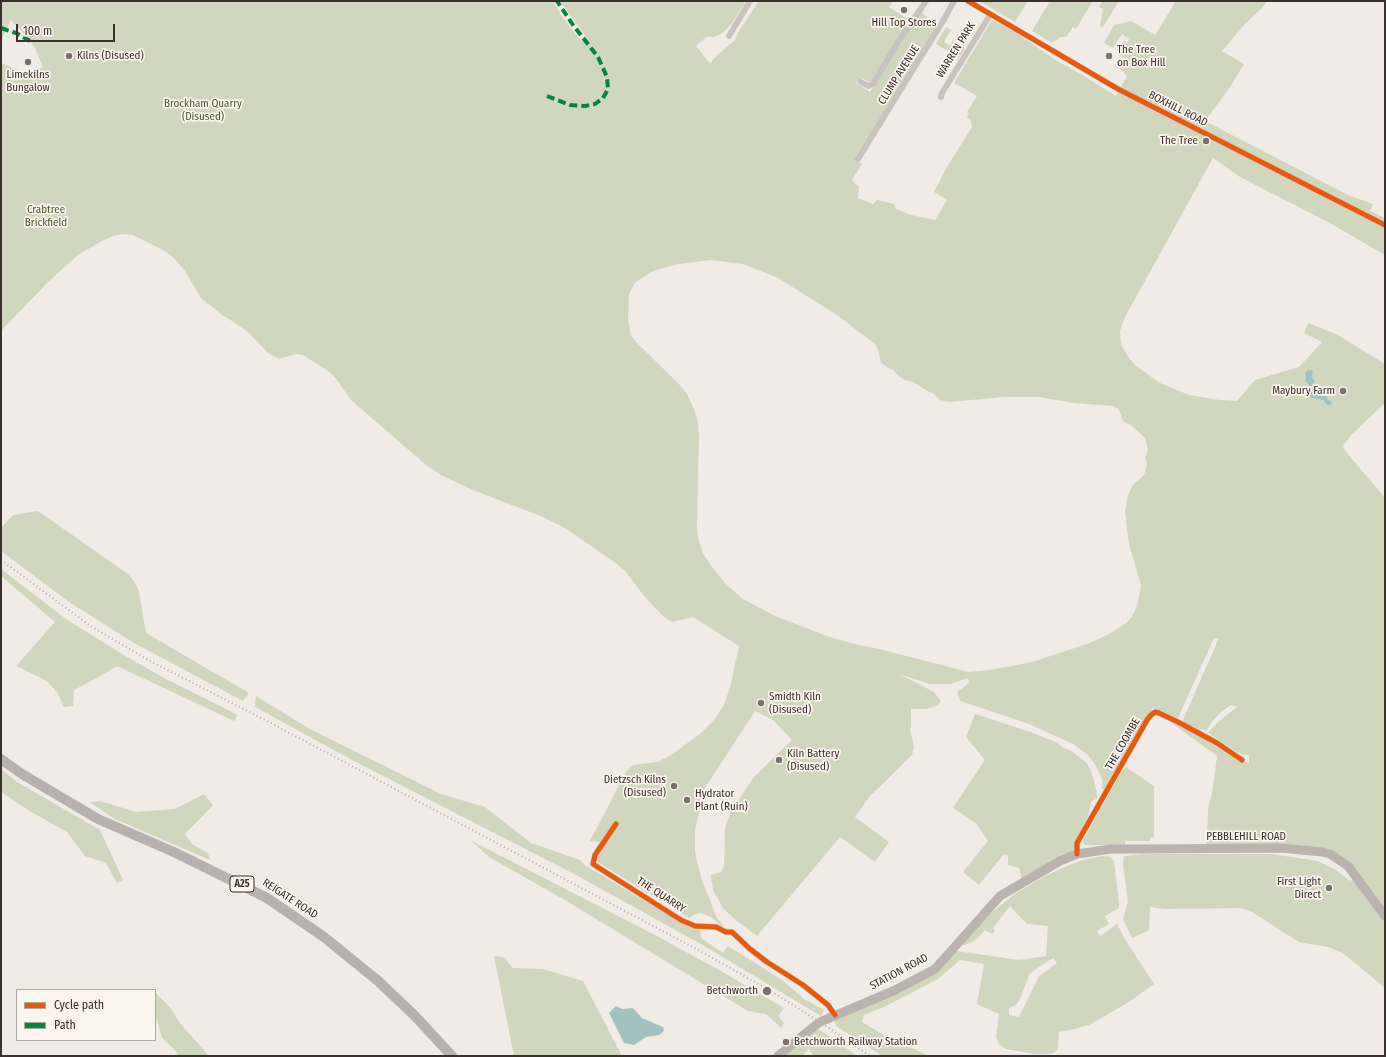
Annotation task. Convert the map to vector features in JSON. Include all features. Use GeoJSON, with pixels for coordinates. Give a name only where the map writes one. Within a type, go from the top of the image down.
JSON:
{"type":"FeatureCollection","features":[{"type":"Feature","properties":{"kind":"main road","name":"REIGATE ROAD"},"geometry":{"type":"LineString","coordinates":[[1,759],[22,774],[98,819],[176,853],[267,898],[324,937],[377,980],[414,1015],[452,1056]]}},
{"type":"Feature","properties":{"kind":"main road","name":"PEBBLEHILL ROAD"},"geometry":{"type":"LineString","coordinates":[[1077,854],[1097,850],[1129,849],[1280,848],[1322,852],[1330,854],[1348,866],[1385,916]]}},
{"type":"Feature","properties":{"kind":"main road","name":"STATION ROAD"},"geometry":{"type":"LineString","coordinates":[[778,1056],[812,1028],[835,1015],[893,991],[935,969],[1000,896],[1060,861],[1077,854]]}},
{"type":"Feature","properties":{"kind":"street"},"geometry":{"type":"LineString","coordinates":[[729,36],[750,1]]}},
{"type":"Feature","properties":{"kind":"street"},"geometry":{"type":"LineString","coordinates":[[860,82],[868,86],[873,84],[898,42],[926,1]]}},
{"type":"Feature","properties":{"kind":"street","name":"CLUMP AVENUE"},"geometry":{"type":"LineString","coordinates":[[858,159],[943,22],[954,1]]}},
{"type":"Feature","properties":{"kind":"street","name":"BOXHILL ROAD"},"geometry":{"type":"LineString","coordinates":[[968,1],[1118,89],[1385,226]]}},
{"type":"Feature","properties":{"kind":"street","name":"WARREN PARK"},"geometry":{"type":"LineString","coordinates":[[941,97],[942,92],[990,15]]}},
{"type":"Feature","properties":{"kind":"street","name":"THE COOMBE"},"geometry":{"type":"LineString","coordinates":[[1077,854],[1077,843],[1147,720],[1155,712],[1178,722],[1217,743],[1242,760]]}},
{"type":"Feature","properties":{"kind":"street","name":"THE QUARRY"},"geometry":{"type":"LineString","coordinates":[[616,824],[596,855],[593,864],[681,920],[695,926],[716,927],[726,932],[732,932],[750,949],[772,966],[803,985],[828,1005],[835,1015]]}},
{"type":"Feature","properties":{"kind":"green space"},"geometry":{"type":"Polygon","coordinates":[[[1,1],[553,1],[563,18],[581,41],[585,35],[560,1],[602,1],[609,3],[608,1],[746,1],[732,23],[723,33],[714,37],[706,37],[696,46],[711,63],[714,58],[735,40],[739,31],[759,1],[893,1],[889,7],[911,21],[873,80],[870,82],[861,78],[856,83],[870,92],[920,12],[938,25],[896,95],[855,158],[862,164],[852,180],[859,187],[858,198],[873,204],[877,200],[894,204],[896,209],[911,215],[935,220],[947,200],[934,192],[947,167],[972,127],[971,121],[967,117],[969,113],[967,112],[977,96],[954,83],[992,20],[1015,32],[1057,61],[1116,96],[1127,76],[1118,66],[1123,58],[1120,56],[1123,52],[1120,49],[1124,41],[1127,43],[1129,39],[1122,34],[1113,48],[1104,43],[1114,25],[1131,21],[1155,35],[1176,1],[1267,1],[1222,51],[1244,64],[1230,87],[1205,121],[1348,195],[1373,204],[1370,211],[1385,218],[1385,255],[1328,222],[1240,177],[1213,158],[1125,317],[1120,331],[1121,344],[1128,357],[1135,365],[1160,383],[1189,395],[1220,400],[1237,401],[1255,380],[1299,367],[1322,342],[1304,333],[1308,323],[1336,334],[1385,364],[1385,403],[1352,434],[1343,446],[1346,452],[1385,498],[1385,988],[1343,953],[1328,947],[1299,942],[1252,912],[1241,908],[1164,909],[1150,907],[1149,930],[1132,938],[1123,919],[1128,902],[1123,864],[1124,856],[1145,854],[1271,854],[1318,861],[1336,870],[1350,881],[1358,875],[1342,857],[1212,846],[1207,844],[1208,808],[1212,794],[1217,756],[1169,721],[1203,738],[1237,760],[1249,763],[1249,755],[1240,754],[1208,733],[1218,722],[1237,707],[1231,705],[1221,712],[1206,731],[1203,729],[1199,731],[1182,722],[1219,638],[1214,638],[1178,718],[1153,708],[1106,789],[1102,790],[1102,779],[1096,766],[1088,755],[1073,744],[1029,724],[960,701],[957,692],[969,683],[968,678],[950,684],[930,684],[899,674],[934,692],[941,701],[938,705],[927,709],[911,709],[910,730],[914,747],[912,755],[869,797],[855,817],[889,842],[875,862],[840,837],[757,936],[723,908],[713,890],[711,875],[721,872],[724,866],[725,828],[731,811],[754,777],[792,740],[773,720],[755,711],[705,788],[695,829],[695,852],[701,878],[717,918],[724,926],[711,917],[701,913],[695,914],[689,918],[596,861],[601,850],[619,825],[615,822],[601,842],[590,841],[626,772],[633,765],[658,762],[674,753],[701,733],[713,721],[723,707],[730,688],[739,646],[693,617],[672,622],[665,618],[644,596],[626,572],[617,564],[565,528],[543,517],[473,490],[443,476],[426,465],[351,400],[331,373],[303,355],[296,354],[279,359],[268,353],[248,332],[222,315],[201,298],[185,271],[174,258],[163,250],[133,235],[123,234],[113,236],[78,255],[49,281],[1,331],[1,63],[28,75],[43,67],[35,48],[11,20],[1,40],[1,1]],[[710,260],[678,264],[653,271],[635,283],[629,294],[628,320],[631,335],[636,342],[678,383],[687,394],[694,409],[698,422],[699,436],[698,538],[703,553],[711,566],[725,583],[743,599],[775,616],[827,636],[969,672],[990,670],[1032,662],[1090,643],[1109,634],[1130,619],[1138,602],[1141,585],[1129,544],[1125,511],[1128,495],[1133,485],[1144,475],[1147,464],[1145,458],[1148,450],[1145,438],[1132,426],[1123,421],[1117,408],[1113,406],[1074,403],[1039,397],[1004,397],[949,402],[940,400],[933,393],[913,382],[905,380],[893,370],[888,368],[881,362],[875,344],[837,315],[778,278],[743,264],[710,260]]]}},
{"type":"Feature","properties":{"kind":"green space"},"geometry":{"type":"Polygon","coordinates":[[[980,1],[1028,1],[1015,22],[980,1]]]}},
{"type":"Feature","properties":{"kind":"green space"},"geometry":{"type":"Polygon","coordinates":[[[1050,1],[1092,2],[1076,29],[1073,27],[1066,37],[1061,37],[1052,43],[1032,31],[1050,1]]]}},
{"type":"Feature","properties":{"kind":"green space"},"geometry":{"type":"Polygon","coordinates":[[[1102,1],[1119,1],[1103,27],[1100,26],[1103,9],[1099,7],[1102,1]]]}},
{"type":"Feature","properties":{"kind":"green space"},"geometry":{"type":"Polygon","coordinates":[[[946,27],[951,30],[944,42],[950,46],[953,40],[964,47],[964,50],[959,58],[936,44],[946,27]]]}},
{"type":"Feature","properties":{"kind":"green space"},"geometry":{"type":"Polygon","coordinates":[[[38,511],[128,574],[134,581],[139,591],[146,633],[249,693],[243,701],[134,643],[69,602],[1,551],[1,528],[13,515],[38,511]]]}},
{"type":"Feature","properties":{"kind":"green space"},"geometry":{"type":"Polygon","coordinates":[[[1,569],[66,619],[122,654],[164,678],[238,715],[234,721],[117,666],[74,690],[73,706],[64,707],[57,692],[47,681],[16,666],[55,622],[1,576],[1,569]]]}},
{"type":"Feature","properties":{"kind":"green space"},"geometry":{"type":"Polygon","coordinates":[[[256,696],[310,729],[441,794],[485,807],[531,843],[580,860],[586,866],[682,923],[700,930],[701,938],[723,953],[728,946],[782,980],[804,999],[824,1010],[821,1016],[706,947],[576,875],[354,761],[255,707],[256,696]]]}},
{"type":"Feature","properties":{"kind":"green space"},"geometry":{"type":"Polygon","coordinates":[[[975,714],[1058,743],[1086,762],[1094,781],[1097,798],[1091,802],[1089,814],[1075,843],[1074,851],[1022,879],[1019,868],[1008,865],[1008,856],[1004,854],[979,885],[963,872],[988,841],[976,823],[953,808],[985,760],[966,737],[975,714]]]}},
{"type":"Feature","properties":{"kind":"green space"},"geometry":{"type":"Polygon","coordinates":[[[1126,767],[1154,786],[1154,837],[1150,837],[1150,841],[1125,841],[1125,845],[1085,845],[1083,842],[1084,839],[1121,772],[1126,767]]]}},
{"type":"Feature","properties":{"kind":"green space"},"geometry":{"type":"Polygon","coordinates":[[[1,769],[17,782],[100,830],[123,880],[117,883],[106,863],[85,856],[67,832],[28,810],[1,792],[1,769]]]}},
{"type":"Feature","properties":{"kind":"green space"},"geometry":{"type":"Polygon","coordinates":[[[204,794],[213,805],[185,834],[192,844],[208,853],[210,860],[115,819],[89,802],[100,801],[136,812],[175,809],[204,794]]]}},
{"type":"Feature","properties":{"kind":"green space"},"geometry":{"type":"Polygon","coordinates":[[[470,840],[655,935],[726,974],[784,1008],[778,1016],[784,1023],[781,1028],[766,1014],[748,1011],[563,899],[489,857],[470,840]]]}},
{"type":"Feature","properties":{"kind":"green space"},"geometry":{"type":"Polygon","coordinates":[[[1103,856],[1110,857],[1114,861],[1119,908],[1105,916],[1109,924],[1097,931],[1100,936],[1117,924],[1126,941],[1154,984],[1129,1002],[1089,1025],[1059,1032],[1058,1049],[1055,1052],[1050,1054],[1035,1054],[1006,1049],[999,1044],[996,1037],[999,1014],[977,1004],[984,964],[960,960],[938,979],[886,1006],[864,1015],[862,1022],[887,1037],[927,1056],[882,1056],[836,1026],[834,1018],[894,994],[956,951],[1019,960],[1046,956],[1048,926],[1027,924],[1010,906],[993,928],[995,931],[992,934],[985,930],[977,939],[965,945],[962,944],[991,913],[1015,894],[1045,876],[1083,860],[1103,856]],[[1053,958],[1030,973],[1020,999],[1016,1005],[1009,1008],[1009,1015],[1019,1017],[1039,976],[1057,963],[1053,958]]]}},
{"type":"Feature","properties":{"kind":"green space"},"geometry":{"type":"Polygon","coordinates":[[[494,956],[503,957],[513,968],[543,969],[583,981],[622,1056],[514,1056],[494,956]]]}},
{"type":"Feature","properties":{"kind":"green space"},"geometry":{"type":"Polygon","coordinates":[[[156,993],[172,1010],[179,1022],[209,1056],[178,1056],[175,1050],[162,1038],[156,1017],[156,993]]]}},
{"type":"Feature","properties":{"kind":"green space"},"geometry":{"type":"Polygon","coordinates":[[[818,1029],[857,1056],[813,1056],[809,1049],[802,1056],[783,1056],[810,1032],[818,1029]]]}},
{"type":"Feature","properties":{"kind":"water"},"geometry":{"type":"Polygon","coordinates":[[[1308,370],[1312,370],[1313,374],[1311,376],[1315,381],[1312,384],[1313,390],[1319,395],[1326,396],[1328,400],[1332,402],[1330,406],[1326,404],[1324,400],[1311,398],[1309,385],[1305,381],[1305,373],[1308,370]]]}},
{"type":"Feature","properties":{"kind":"water"},"geometry":{"type":"Polygon","coordinates":[[[616,1006],[622,1009],[633,1008],[642,1018],[663,1027],[664,1030],[659,1035],[646,1037],[634,1045],[624,1043],[609,1013],[616,1006]]]}},
{"type":"Feature","properties":{"kind":"railway"},"geometry":{"type":"LineString","coordinates":[[1,560],[89,625],[148,660],[267,721],[702,952],[769,990],[870,1056]]}},
{"type":"Feature","properties":{"kind":"marked path"},"geometry":{"type":"LineString","coordinates":[[547,96],[570,105],[585,106],[595,104],[603,98],[608,89],[607,77],[598,57],[573,25],[557,1]]}},
{"type":"Feature","properties":{"kind":"marked path"},"geometry":{"type":"LineString","coordinates":[[1,28],[16,33],[30,41]]}},
{"type":"Feature","properties":{"kind":"cycle path"},"geometry":{"type":"LineString","coordinates":[[968,1],[1118,89],[1385,225]]}},
{"type":"Feature","properties":{"kind":"cycle path"},"geometry":{"type":"LineString","coordinates":[[1077,854],[1077,843],[1147,720],[1155,712],[1178,722],[1217,743],[1242,760]]}},
{"type":"Feature","properties":{"kind":"cycle path"},"geometry":{"type":"LineString","coordinates":[[616,824],[595,855],[593,864],[681,920],[695,926],[716,927],[726,932],[732,932],[767,962],[803,985],[828,1005],[835,1015]]}},
{"type":"Feature","properties":{"kind":"place","name":"Hill Top Stores"},"geometry":{"type":"Point","coordinates":[904,10]}},
{"type":"Feature","properties":{"kind":"place","name":"Kilns (Disused)"},"geometry":{"type":"Point","coordinates":[69,56]}},
{"type":"Feature","properties":{"kind":"place","name":"The Tree on Box Hill"},"geometry":{"type":"Point","coordinates":[1109,56]}},
{"type":"Feature","properties":{"kind":"place","name":"Limekilns Bungalow"},"geometry":{"type":"Point","coordinates":[28,62]}},
{"type":"Feature","properties":{"kind":"place","name":"The Tree"},"geometry":{"type":"Point","coordinates":[1206,141]}},
{"type":"Feature","properties":{"kind":"place","name":"Maybury Farm"},"geometry":{"type":"Point","coordinates":[1343,391]}},
{"type":"Feature","properties":{"kind":"place","name":"Smidth Kiln (Disused)"},"geometry":{"type":"Point","coordinates":[761,703]}},
{"type":"Feature","properties":{"kind":"place","name":"Kiln Battery (Disused)"},"geometry":{"type":"Point","coordinates":[779,760]}},
{"type":"Feature","properties":{"kind":"place","name":"Dietzsch Kilns (Disused)"},"geometry":{"type":"Point","coordinates":[674,786]}},
{"type":"Feature","properties":{"kind":"place","name":"Hydrator Plant (Ruin)"},"geometry":{"type":"Point","coordinates":[687,800]}},
{"type":"Feature","properties":{"kind":"place","name":"First Light Direct"},"geometry":{"type":"Point","coordinates":[1329,888]}},
{"type":"Feature","properties":{"kind":"place","name":"Betchworth"},"geometry":{"type":"Point","coordinates":[767,991]}},
{"type":"Feature","properties":{"kind":"place","name":"Betchworth Railway Station"},"geometry":{"type":"Point","coordinates":[786,1042]}},
{"type":"Feature","properties":{"kind":"park label","name":"Brockham Quarry (Disused)"},"geometry":{"type":"Point","coordinates":[203,110]}},
{"type":"Feature","properties":{"kind":"park label","name":"Crabtree Brickfield"},"geometry":{"type":"Point","coordinates":[46,216]}}]}
